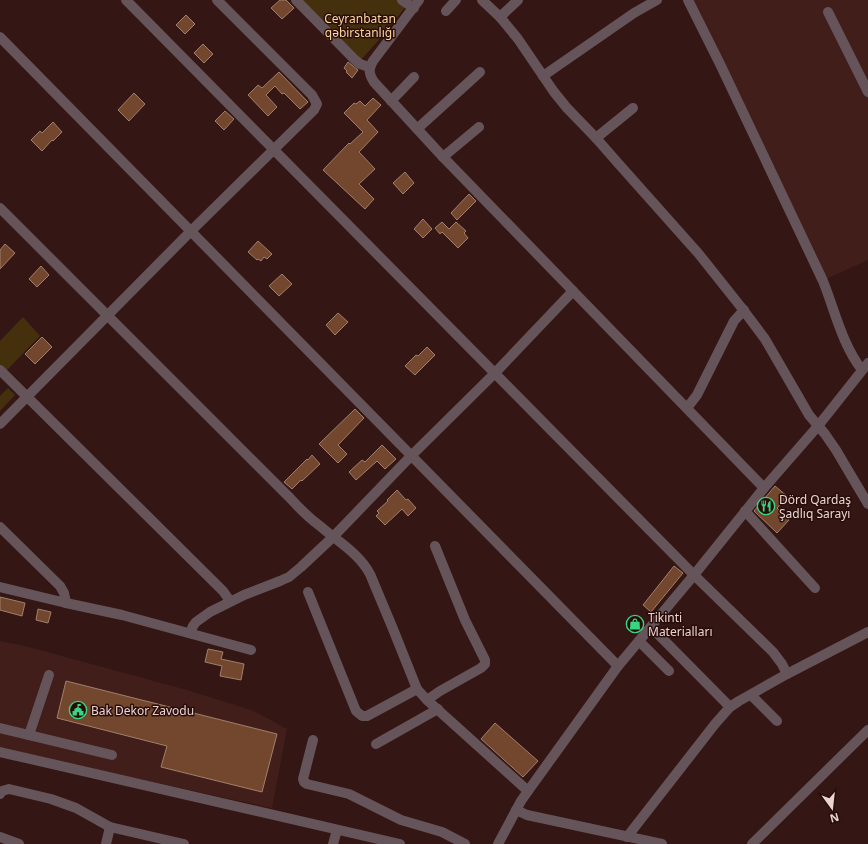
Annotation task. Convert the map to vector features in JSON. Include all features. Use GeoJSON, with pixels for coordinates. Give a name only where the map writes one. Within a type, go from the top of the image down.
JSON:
{"type":"FeatureCollection","features":[{"type":"Feature","properties":{"kind":"street"},"geometry":{"type":"LineString","coordinates":[[126,0],[694,575],[773,652],[788,674]]}},
{"type":"Feature","properties":{"kind":"street"},"geometry":{"type":"LineString","coordinates":[[0,424],[190,232],[314,110],[317,104],[312,95],[217,0]]}},
{"type":"Feature","properties":{"kind":"street"},"geometry":{"type":"LineString","coordinates":[[296,0],[355,60],[360,64],[369,67]]}},
{"type":"Feature","properties":{"kind":"street"},"geometry":{"type":"LineString","coordinates":[[402,0],[417,4],[372,61],[369,67],[370,77],[443,157],[764,488]]}},
{"type":"Feature","properties":{"kind":"street"},"geometry":{"type":"LineString","coordinates":[[446,11],[456,0]]}},
{"type":"Feature","properties":{"kind":"street"},"geometry":{"type":"LineString","coordinates":[[482,0],[500,17],[518,39],[554,92],[698,253],[744,310],[765,339],[809,416],[825,434],[836,450],[868,504]]}},
{"type":"Feature","properties":{"kind":"street"},"geometry":{"type":"LineString","coordinates":[[500,17],[518,0]]}},
{"type":"Feature","properties":{"kind":"street"},"geometry":{"type":"LineString","coordinates":[[543,76],[634,13],[657,0]]}},
{"type":"Feature","properties":{"kind":"street"},"geometry":{"type":"LineString","coordinates":[[498,844],[528,791],[618,666],[764,488],[818,426],[865,367],[855,362],[849,350],[822,281],[720,64],[688,0]]}},
{"type":"Feature","properties":{"kind":"street"},"geometry":{"type":"LineString","coordinates":[[828,12],[868,92]]}},
{"type":"Feature","properties":{"kind":"street"},"geometry":{"type":"LineString","coordinates":[[0,37],[618,666]]}},
{"type":"Feature","properties":{"kind":"street"},"geometry":{"type":"LineString","coordinates":[[417,129],[480,72]]}},
{"type":"Feature","properties":{"kind":"street"},"geometry":{"type":"LineString","coordinates":[[391,101],[414,77]]}},
{"type":"Feature","properties":{"kind":"street"},"geometry":{"type":"LineString","coordinates":[[596,138],[633,108]]}},
{"type":"Feature","properties":{"kind":"street"},"geometry":{"type":"LineString","coordinates":[[443,157],[479,127]]}},
{"type":"Feature","properties":{"kind":"street"},"geometry":{"type":"LineString","coordinates":[[0,208],[309,517],[349,549],[366,566],[394,629],[417,689],[427,700],[528,791]]}},
{"type":"Feature","properties":{"kind":"street"},"geometry":{"type":"LineString","coordinates":[[190,633],[196,622],[210,612],[230,601],[289,577],[301,567],[333,537],[495,373],[573,291]]}},
{"type":"Feature","properties":{"kind":"street"},"geometry":{"type":"LineString","coordinates":[[687,408],[697,395],[734,321],[744,310]]}},
{"type":"Feature","properties":{"kind":"street"},"geometry":{"type":"LineString","coordinates":[[0,370],[223,591],[230,601]]}},
{"type":"Feature","properties":{"kind":"street"},"geometry":{"type":"LineString","coordinates":[[745,511],[815,588]]}},
{"type":"Feature","properties":{"kind":"street"},"geometry":{"type":"LineString","coordinates":[[0,527],[60,586],[64,593],[66,603]]}},
{"type":"Feature","properties":{"kind":"street"},"geometry":{"type":"LineString","coordinates":[[427,700],[481,668],[485,664],[465,620],[435,546]]}},
{"type":"Feature","properties":{"kind":"street"},"geometry":{"type":"LineString","coordinates":[[0,587],[122,615],[251,650]]}},
{"type":"Feature","properties":{"kind":"street"},"geometry":{"type":"LineString","coordinates":[[308,592],[356,711],[362,716],[367,716],[417,689]]}},
{"type":"Feature","properties":{"kind":"street"},"geometry":{"type":"LineString","coordinates":[[651,627],[730,708]]}},
{"type":"Feature","properties":{"kind":"street"},"geometry":{"type":"LineString","coordinates":[[628,836],[730,708],[788,674],[868,632]]}},
{"type":"Feature","properties":{"kind":"street"},"geometry":{"type":"LineString","coordinates":[[639,641],[670,671]]}},
{"type":"Feature","properties":{"kind":"street"},"geometry":{"type":"LineString","coordinates":[[29,736],[49,675]]}},
{"type":"Feature","properties":{"kind":"street"},"geometry":{"type":"LineString","coordinates":[[751,695],[777,721]]}},
{"type":"Feature","properties":{"kind":"street"},"geometry":{"type":"LineString","coordinates":[[376,744],[438,709]]}},
{"type":"Feature","properties":{"kind":"street"},"geometry":{"type":"LineString","coordinates":[[0,728],[112,755]]}},
{"type":"Feature","properties":{"kind":"street"},"geometry":{"type":"LineString","coordinates":[[752,844],[868,730]]}},
{"type":"Feature","properties":{"kind":"street"},"geometry":{"type":"LineString","coordinates":[[313,740],[303,779],[304,782],[349,794],[402,820],[442,832],[465,844]]}},
{"type":"Feature","properties":{"kind":"street"},"geometry":{"type":"LineString","coordinates":[[0,752],[400,844]]}},
{"type":"Feature","properties":{"kind":"street"},"geometry":{"type":"LineString","coordinates":[[0,794],[2,791],[9,789],[51,799],[76,808],[110,826],[184,844]]}},
{"type":"Feature","properties":{"kind":"street"},"geometry":{"type":"LineString","coordinates":[[516,810],[527,814],[662,844]]}},
{"type":"Feature","properties":{"kind":"street"},"geometry":{"type":"LineString","coordinates":[[106,844],[110,826]]}},
{"type":"Feature","properties":{"kind":"street"},"geometry":{"type":"LineString","coordinates":[[333,844],[337,830]]}},
{"type":"Feature","properties":{"kind":"street"},"geometry":{"type":"LineString","coordinates":[[0,837],[18,844]]}},
{"type":"Feature","properties":{"kind":"shaded area"},"geometry":{"type":"Polygon","coordinates":[[[692,0],[868,0],[868,260],[826,279],[692,0]]]}},
{"type":"Feature","properties":{"kind":"shaded area","name":"Bak Dekor Zavodu"},"geometry":{"type":"Polygon","coordinates":[[[0,641],[25,646],[187,690],[254,711],[287,729],[272,808],[0,749],[0,641]]]}},
{"type":"Feature","properties":{"kind":"green space","name":"Ceyranbatan qəbirstanlığı"},"geometry":{"type":"Polygon","coordinates":[[[300,0],[411,0],[360,61],[300,0]]]}},
{"type":"Feature","properties":{"kind":"green space"},"geometry":{"type":"Polygon","coordinates":[[[23,317],[40,336],[6,371],[0,365],[0,341],[23,317]]]}},
{"type":"Feature","properties":{"kind":"green space"},"geometry":{"type":"Polygon","coordinates":[[[8,388],[15,395],[0,411],[0,396],[8,388]]]}},
{"type":"Feature","properties":{"kind":"building"},"geometry":{"type":"Polygon","coordinates":[[[280,0],[286,0],[294,8],[282,19],[271,8],[280,0]]]}},
{"type":"Feature","properties":{"kind":"building"},"geometry":{"type":"Polygon","coordinates":[[[186,15],[195,24],[185,34],[176,25],[186,15]]]}},
{"type":"Feature","properties":{"kind":"building"},"geometry":{"type":"Polygon","coordinates":[[[203,44],[213,54],[204,63],[194,53],[203,44]]]}},
{"type":"Feature","properties":{"kind":"building"},"geometry":{"type":"Polygon","coordinates":[[[348,62],[358,70],[352,78],[344,68],[348,62]]]}},
{"type":"Feature","properties":{"kind":"building"},"geometry":{"type":"Polygon","coordinates":[[[279,72],[308,102],[300,109],[275,86],[266,95],[277,107],[268,116],[248,95],[258,85],[262,88],[279,72]]]}},
{"type":"Feature","properties":{"kind":"building"},"geometry":{"type":"Polygon","coordinates":[[[134,93],[145,104],[129,121],[118,110],[134,93]]]}},
{"type":"Feature","properties":{"kind":"building"},"geometry":{"type":"Polygon","coordinates":[[[373,98],[381,105],[367,120],[378,132],[359,152],[375,169],[359,184],[374,199],[365,209],[323,170],[349,143],[350,144],[363,132],[344,113],[354,103],[356,104],[360,101],[365,106],[373,98]]]}},
{"type":"Feature","properties":{"kind":"building"},"geometry":{"type":"Polygon","coordinates":[[[225,111],[234,119],[224,130],[215,121],[225,111]]]}},
{"type":"Feature","properties":{"kind":"building"},"geometry":{"type":"Polygon","coordinates":[[[53,122],[62,132],[42,151],[31,140],[40,131],[42,133],[53,122]]]}},
{"type":"Feature","properties":{"kind":"building"},"geometry":{"type":"Polygon","coordinates":[[[405,172],[414,183],[403,194],[393,183],[405,172]]]}},
{"type":"Feature","properties":{"kind":"building"},"geometry":{"type":"Polygon","coordinates":[[[469,194],[476,201],[457,220],[451,213],[469,194]]]}},
{"type":"Feature","properties":{"kind":"building"},"geometry":{"type":"Polygon","coordinates":[[[423,219],[432,229],[423,238],[414,229],[423,219]]]}},
{"type":"Feature","properties":{"kind":"building"},"geometry":{"type":"Polygon","coordinates":[[[442,222],[449,229],[456,222],[466,231],[464,233],[468,238],[458,248],[442,232],[440,234],[435,228],[442,222]]]}},
{"type":"Feature","properties":{"kind":"building"},"geometry":{"type":"Polygon","coordinates":[[[258,241],[272,254],[267,259],[264,257],[261,261],[258,259],[257,260],[248,252],[258,241]]]}},
{"type":"Feature","properties":{"kind":"building"},"geometry":{"type":"Polygon","coordinates":[[[5,244],[15,253],[0,269],[0,250],[5,244]]]}},
{"type":"Feature","properties":{"kind":"building"},"geometry":{"type":"Polygon","coordinates":[[[41,266],[49,275],[37,287],[29,279],[41,266]]]}},
{"type":"Feature","properties":{"kind":"building"},"geometry":{"type":"Polygon","coordinates":[[[282,274],[292,284],[279,296],[269,286],[282,274]]]}},
{"type":"Feature","properties":{"kind":"building"},"geometry":{"type":"Polygon","coordinates":[[[338,313],[348,322],[335,335],[326,325],[338,313]]]}},
{"type":"Feature","properties":{"kind":"building"},"geometry":{"type":"Polygon","coordinates":[[[42,337],[52,347],[35,364],[25,354],[42,337]]]}},
{"type":"Feature","properties":{"kind":"building"},"geometry":{"type":"Polygon","coordinates":[[[427,347],[435,355],[415,375],[405,366],[427,347]]]}},
{"type":"Feature","properties":{"kind":"building"},"geometry":{"type":"Polygon","coordinates":[[[355,409],[364,418],[338,445],[347,454],[338,463],[319,444],[355,409]]]}},
{"type":"Feature","properties":{"kind":"building"},"geometry":{"type":"Polygon","coordinates":[[[382,445],[396,459],[385,469],[377,461],[356,480],[349,472],[362,460],[365,462],[382,445]]]}},
{"type":"Feature","properties":{"kind":"building"},"geometry":{"type":"Polygon","coordinates":[[[312,455],[320,464],[292,489],[284,482],[312,455]]]}},
{"type":"Feature","properties":{"kind":"building"},"geometry":{"type":"Polygon","coordinates":[[[775,486],[788,497],[777,508],[789,520],[777,533],[754,511],[775,486]]]}},
{"type":"Feature","properties":{"kind":"building"},"geometry":{"type":"Polygon","coordinates":[[[397,490],[416,508],[408,516],[402,509],[385,525],[376,516],[379,513],[377,511],[397,490]]]}},
{"type":"Feature","properties":{"kind":"building"},"geometry":{"type":"Polygon","coordinates":[[[674,566],[683,573],[651,612],[643,605],[674,566]]]}},
{"type":"Feature","properties":{"kind":"building"},"geometry":{"type":"Polygon","coordinates":[[[0,597],[25,603],[22,616],[0,610],[0,597]]]}},
{"type":"Feature","properties":{"kind":"building"},"geometry":{"type":"Polygon","coordinates":[[[38,609],[51,612],[48,623],[36,620],[38,609]]]}},
{"type":"Feature","properties":{"kind":"building"},"geometry":{"type":"Polygon","coordinates":[[[208,649],[223,652],[221,659],[244,664],[241,680],[220,676],[222,666],[205,662],[208,649]]]}},
{"type":"Feature","properties":{"kind":"building"},"geometry":{"type":"Polygon","coordinates":[[[66,681],[277,734],[262,792],[161,767],[167,746],[57,718],[66,681]]]}},
{"type":"Feature","properties":{"kind":"building"},"geometry":{"type":"Polygon","coordinates":[[[495,723],[538,761],[523,777],[481,739],[495,723]]]}},
{"type":"Feature","properties":{"kind":"place","name":"Dörd Qardaş Şadlıq Sarayı"},"geometry":{"type":"Point","coordinates":[766,506]}},
{"type":"Feature","properties":{"kind":"place","name":"Tikinti Materialları"},"geometry":{"type":"Point","coordinates":[635,624]}},
{"type":"Feature","properties":{"kind":"place","name":"Bak Dekor Zavodu"},"geometry":{"type":"Point","coordinates":[78,710]}}]}
